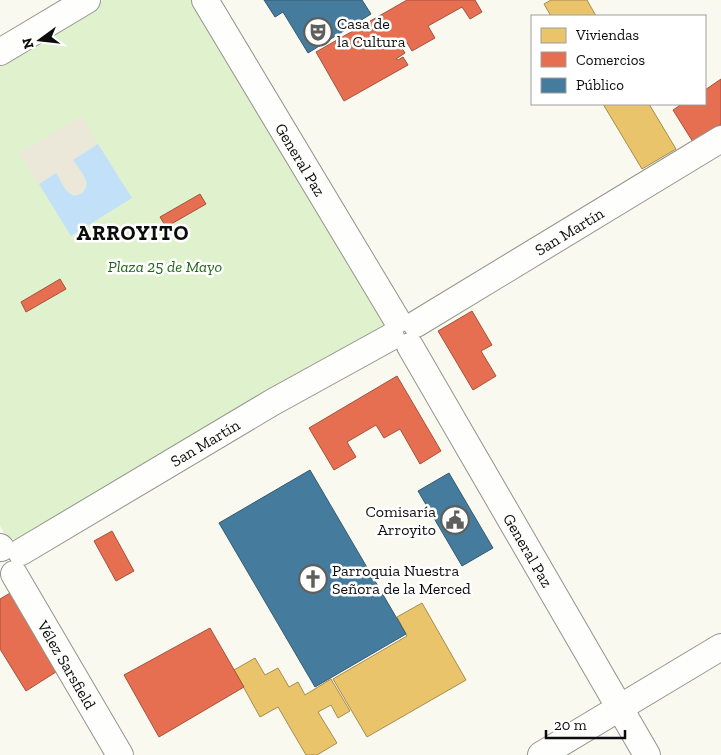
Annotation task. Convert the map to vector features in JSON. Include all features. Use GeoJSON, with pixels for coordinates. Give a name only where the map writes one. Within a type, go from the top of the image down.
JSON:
{"type":"FeatureCollection","features":[{"type":"Feature","properties":{"kind":"street"},"geometry":{"type":"LineString","coordinates":[[0,52],[87,0]]}},
{"type":"Feature","properties":{"kind":"street","name":"General Paz"},"geometry":{"type":"LineString","coordinates":[[205,0],[404,332],[647,755]]}},
{"type":"Feature","properties":{"kind":"street","name":"San Martín"},"geometry":{"type":"LineString","coordinates":[[6,557],[273,402],[404,332],[721,139]]}},
{"type":"Feature","properties":{"kind":"street","name":"Vélez Sarsfield"},"geometry":{"type":"LineString","coordinates":[[6,557],[120,755]]}},
{"type":"Feature","properties":{"kind":"street"},"geometry":{"type":"LineString","coordinates":[[541,755],[721,647]]}},
{"type":"Feature","properties":{"kind":"green space","name":"Plaza 25 de Mayo"},"geometry":{"type":"Polygon","coordinates":[[[103,0],[198,0],[389,320],[384,332],[21,540],[7,538],[0,526],[0,61],[103,0]]]}},
{"type":"Feature","properties":{"kind":"shaded area"},"geometry":{"type":"Polygon","coordinates":[[[82,116],[98,144],[73,160],[86,181],[84,191],[76,196],[68,193],[56,173],[39,184],[19,153],[82,116]]]}},
{"type":"Feature","properties":{"kind":"water"},"geometry":{"type":"Polygon","coordinates":[[[98,144],[132,198],[71,236],[39,184],[56,173],[69,193],[79,195],[82,193],[86,188],[86,181],[73,160],[98,144]]]}},
{"type":"Feature","properties":{"kind":"building: Viviendas"},"geometry":{"type":"Polygon","coordinates":[[[551,0],[587,0],[595,15],[550,15],[544,4],[551,0]]]}},
{"type":"Feature","properties":{"kind":"building: Viviendas"},"geometry":{"type":"Polygon","coordinates":[[[604,105],[650,105],[676,149],[642,169],[604,105]]]}},
{"type":"Feature","properties":{"kind":"building: Viviendas"},"geometry":{"type":"Polygon","coordinates":[[[422,603],[466,680],[367,737],[333,679],[407,636],[397,617],[422,603]]]}},
{"type":"Feature","properties":{"kind":"building: Viviendas"},"geometry":{"type":"Polygon","coordinates":[[[255,658],[265,675],[278,668],[289,687],[298,682],[305,695],[331,679],[350,711],[338,718],[331,705],[318,712],[337,743],[317,755],[306,755],[278,707],[260,717],[234,670],[255,658]]]}},
{"type":"Feature","properties":{"kind":"building: Comercios"},"geometry":{"type":"Polygon","coordinates":[[[407,0],[475,0],[482,12],[470,19],[462,7],[428,26],[435,38],[412,51],[406,41],[400,45],[405,53],[396,59],[398,60],[403,57],[408,65],[344,101],[316,52],[407,0]]]}},
{"type":"Feature","properties":{"kind":"building: Comercios"},"geometry":{"type":"Polygon","coordinates":[[[721,79],[721,124],[693,142],[673,110],[680,105],[706,105],[706,89],[721,79]]]}},
{"type":"Feature","properties":{"kind":"building: Comercios"},"geometry":{"type":"Polygon","coordinates":[[[200,194],[206,204],[166,227],[160,217],[200,194]]]}},
{"type":"Feature","properties":{"kind":"building: Comercios"},"geometry":{"type":"Polygon","coordinates":[[[60,279],[66,289],[26,312],[21,302],[60,279]]]}},
{"type":"Feature","properties":{"kind":"building: Comercios"},"geometry":{"type":"Polygon","coordinates":[[[472,311],[492,345],[481,351],[496,376],[473,390],[438,331],[472,311]]]}},
{"type":"Feature","properties":{"kind":"building: Comercios"},"geometry":{"type":"Polygon","coordinates":[[[397,376],[441,451],[420,464],[400,429],[384,438],[376,425],[347,442],[356,457],[334,470],[309,428],[397,376]]]}},
{"type":"Feature","properties":{"kind":"building: Comercios"},"geometry":{"type":"Polygon","coordinates":[[[112,531],[134,571],[116,581],[94,541],[112,531]]]}},
{"type":"Feature","properties":{"kind":"building: Comercios"},"geometry":{"type":"Polygon","coordinates":[[[12,592],[59,670],[26,691],[0,649],[0,599],[12,592]]]}},
{"type":"Feature","properties":{"kind":"building: Comercios"},"geometry":{"type":"Polygon","coordinates":[[[210,628],[244,687],[159,737],[124,675],[210,628]]]}},
{"type":"Feature","properties":{"kind":"building: Público","name":"Casa de la Cultura"},"geometry":{"type":"Polygon","coordinates":[[[264,0],[362,0],[371,14],[308,53],[283,12],[275,17],[264,0]]]}},
{"type":"Feature","properties":{"kind":"building: Público","name":"Parroquia Nuestra Señora de la Merced"},"geometry":{"type":"Polygon","coordinates":[[[310,470],[406,634],[315,687],[219,523],[310,470]]]}},
{"type":"Feature","properties":{"kind":"building: Público","name":"Comisaría Arroyito"},"geometry":{"type":"Polygon","coordinates":[[[449,473],[493,548],[462,566],[418,491],[449,473]]]}},
{"type":"Feature","properties":{"kind":"place","name":"Casa de la Cultura"},"geometry":{"type":"Point","coordinates":[318,32]}},
{"type":"Feature","properties":{"kind":"place","name":"Comisaría Arroyito"},"geometry":{"type":"Point","coordinates":[455,520]}},
{"type":"Feature","properties":{"kind":"place","name":"Parroquia Nuestra Señora de la Merced"},"geometry":{"type":"Point","coordinates":[313,579]}},
{"type":"Feature","properties":{"kind":"district","name":"ARROYITO"},"geometry":{"type":"Point","coordinates":[133,232]}}]}
